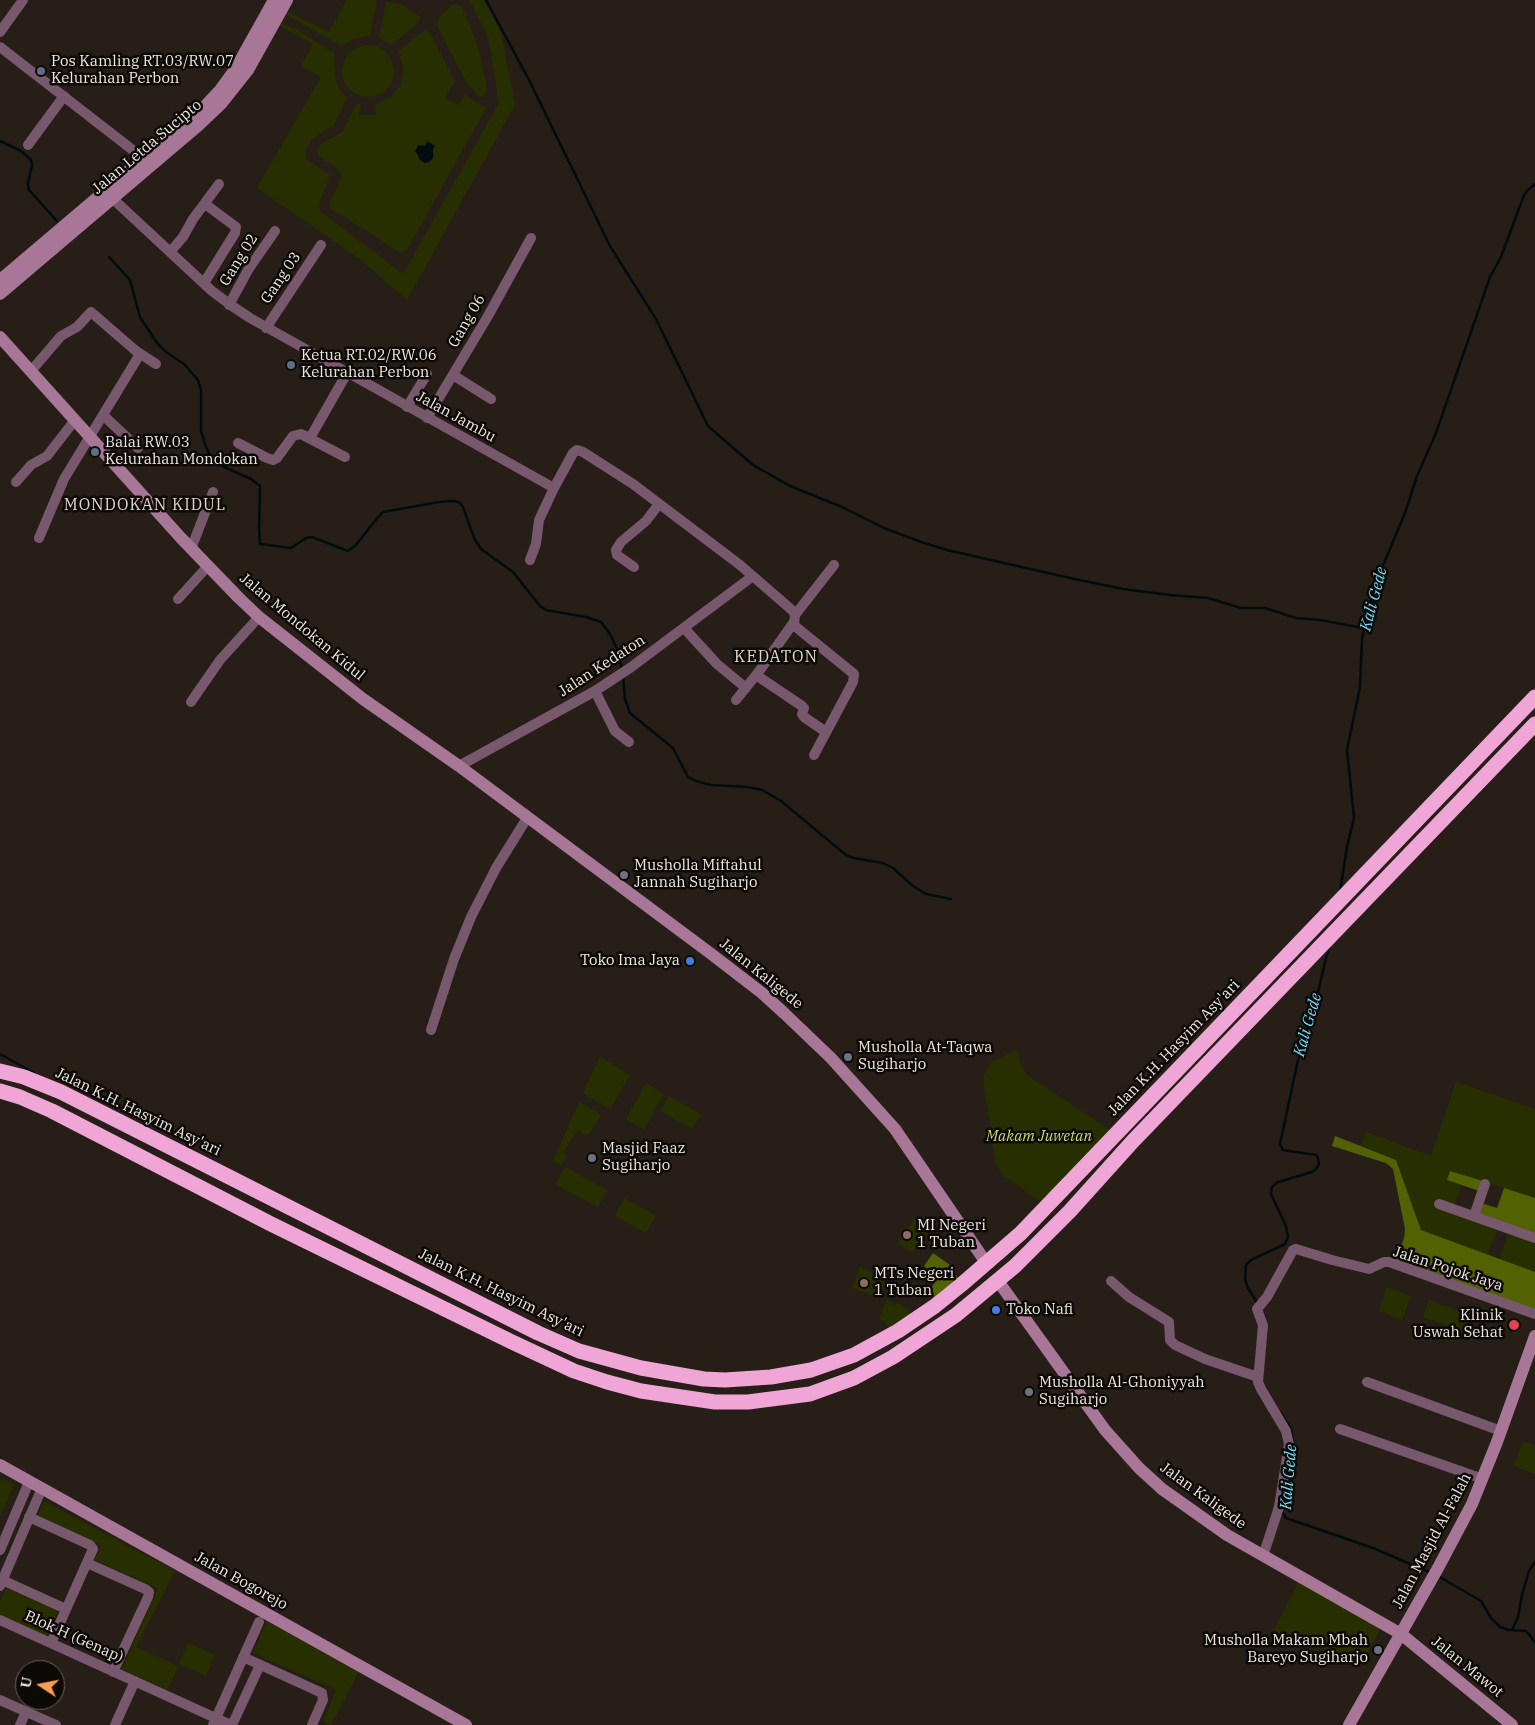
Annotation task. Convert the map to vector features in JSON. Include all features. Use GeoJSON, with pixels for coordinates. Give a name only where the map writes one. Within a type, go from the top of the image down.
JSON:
{"type":"FeatureCollection","features":[{"type":"Feature","properties":{"kind":"highway","name":"Jalan K.H. Hasyim Asy'ari"},"geometry":{"type":"LineString","coordinates":[[0,1071],[24,1077],[61,1092],[538,1333],[579,1351],[598,1358],[674,1375],[704,1379],[771,1377],[811,1370],[854,1356],[898,1331],[987,1264],[1022,1233],[1535,697]]}},
{"type":"Feature","properties":{"kind":"highway"},"geometry":{"type":"LineString","coordinates":[[0,1091],[20,1097],[52,1111],[217,1197],[534,1353],[590,1376],[625,1387],[701,1401],[729,1403],[789,1398],[810,1394],[834,1386],[893,1358],[937,1329],[998,1280],[1050,1232],[1148,1126],[1535,724]]}},
{"type":"Feature","properties":{"kind":"highway"},"geometry":{"type":"LineString","coordinates":[[1059,1196],[1076,1189],[1145,1115],[1148,1115],[1150,1119],[1148,1126]]}},
{"type":"Feature","properties":{"kind":"highway"},"geometry":{"type":"LineString","coordinates":[[317,1222],[323,1233],[329,1238],[424,1286],[425,1289],[422,1293],[412,1293]]}},
{"type":"Feature","properties":{"kind":"highway"},"geometry":{"type":"LineString","coordinates":[[446,1286],[437,1284],[433,1287],[433,1290],[523,1338],[529,1342],[534,1353]]}},
{"type":"Feature","properties":{"kind":"street"},"geometry":{"type":"LineString","coordinates":[[0,32],[23,0]]}},
{"type":"Feature","properties":{"kind":"street","name":"Jalan Letda Sucipto"},"geometry":{"type":"LineString","coordinates":[[0,294],[46,247],[150,157],[199,125],[230,94],[248,70],[273,9],[287,0]]}},
{"type":"Feature","properties":{"kind":"street"},"geometry":{"type":"LineString","coordinates":[[0,47],[64,96],[150,157]]}},
{"type":"Feature","properties":{"kind":"street"},"geometry":{"type":"LineString","coordinates":[[28,145],[64,96]]}},
{"type":"Feature","properties":{"kind":"street","name":"Jalan Letda Sucipto"},"geometry":{"type":"LineString","coordinates":[[0,280],[112,198],[150,157]]}},
{"type":"Feature","properties":{"kind":"street"},"geometry":{"type":"LineString","coordinates":[[170,252],[183,238],[191,222],[219,184]]}},
{"type":"Feature","properties":{"kind":"street","name":"Jalan Jambu"},"geometry":{"type":"LineString","coordinates":[[112,198],[229,305],[266,328],[554,488]]}},
{"type":"Feature","properties":{"kind":"street"},"geometry":{"type":"LineString","coordinates":[[204,283],[236,229],[234,225],[205,204]]}},
{"type":"Feature","properties":{"kind":"street","name":"Gang 02"},"geometry":{"type":"LineString","coordinates":[[229,305],[248,270],[275,231]]}},
{"type":"Feature","properties":{"kind":"street","name":"Gang 06"},"geometry":{"type":"LineString","coordinates":[[427,418],[531,238]]}},
{"type":"Feature","properties":{"kind":"street","name":"Gang 03"},"geometry":{"type":"LineString","coordinates":[[266,328],[321,246]]}},
{"type":"Feature","properties":{"kind":"street"},"geometry":{"type":"LineString","coordinates":[[31,371],[61,336],[77,327],[91,312],[140,354],[156,364]]}},
{"type":"Feature","properties":{"kind":"street","name":"Jalan Mondokan Kidul"},"geometry":{"type":"LineString","coordinates":[[0,337],[192,549],[259,617],[363,699],[459,766]]}},
{"type":"Feature","properties":{"kind":"street"},"geometry":{"type":"LineString","coordinates":[[39,538],[64,479],[140,354]]}},
{"type":"Feature","properties":{"kind":"street"},"geometry":{"type":"LineString","coordinates":[[310,438],[347,373]]}},
{"type":"Feature","properties":{"kind":"street"},"geometry":{"type":"LineString","coordinates":[[407,407],[427,374]]}},
{"type":"Feature","properties":{"kind":"street"},"geometry":{"type":"LineString","coordinates":[[453,375],[491,399]]}},
{"type":"Feature","properties":{"kind":"street"},"geometry":{"type":"LineString","coordinates":[[103,415],[138,448]]}},
{"type":"Feature","properties":{"kind":"street"},"geometry":{"type":"LineString","coordinates":[[16,482],[31,465],[47,456],[75,420]]}},
{"type":"Feature","properties":{"kind":"street"},"geometry":{"type":"LineString","coordinates":[[238,443],[273,460],[278,458],[295,434],[301,434],[345,457]]}},
{"type":"Feature","properties":{"kind":"street"},"geometry":{"type":"LineString","coordinates":[[530,560],[536,544],[539,520],[573,453],[580,450],[610,468],[776,594],[790,608],[796,628],[854,674],[853,682],[814,754]]}},
{"type":"Feature","properties":{"kind":"street"},"geometry":{"type":"LineString","coordinates":[[192,549],[213,492]]}},
{"type":"Feature","properties":{"kind":"street"},"geometry":{"type":"LineString","coordinates":[[634,567],[617,555],[616,550],[621,542],[646,521],[659,504]]}},
{"type":"Feature","properties":{"kind":"street"},"geometry":{"type":"LineString","coordinates":[[736,700],[834,565]]}},
{"type":"Feature","properties":{"kind":"street"},"geometry":{"type":"LineString","coordinates":[[178,599],[208,566]]}},
{"type":"Feature","properties":{"kind":"street","name":"Jalan Kedaton"},"geometry":{"type":"LineString","coordinates":[[459,766],[617,677],[753,576]]}},
{"type":"Feature","properties":{"kind":"street"},"geometry":{"type":"LineString","coordinates":[[192,702],[220,660],[259,617]]}},
{"type":"Feature","properties":{"kind":"street"},"geometry":{"type":"LineString","coordinates":[[684,628],[717,664],[746,688]]}},
{"type":"Feature","properties":{"kind":"street"},"geometry":{"type":"LineString","coordinates":[[756,675],[802,706],[804,708],[802,714],[804,717],[826,732]]}},
{"type":"Feature","properties":{"kind":"street"},"geometry":{"type":"LineString","coordinates":[[595,691],[615,731],[628,742]]}},
{"type":"Feature","properties":{"kind":"street","name":"Jalan Kaligede"},"geometry":{"type":"LineString","coordinates":[[459,766],[762,993],[818,1045],[901,1136],[987,1264]]}},
{"type":"Feature","properties":{"kind":"street"},"geometry":{"type":"LineString","coordinates":[[431,1030],[454,959],[471,916],[496,868],[527,818]]}},
{"type":"Feature","properties":{"kind":"street"},"geometry":{"type":"LineString","coordinates":[[1474,1216],[1485,1184]]}},
{"type":"Feature","properties":{"kind":"street"},"geometry":{"type":"LineString","coordinates":[[1439,1204],[1535,1238]]}},
{"type":"Feature","properties":{"kind":"street","name":"Jalan Pojok Jaya"},"geometry":{"type":"LineString","coordinates":[[1263,1556],[1279,1507],[1289,1444],[1286,1431],[1261,1389],[1258,1377],[1263,1327],[1258,1311],[1276,1283],[1293,1250],[1369,1269],[1384,1262],[1389,1262],[1535,1314]]}},
{"type":"Feature","properties":{"kind":"street","name":"Jalan Kaligede"},"geometry":{"type":"LineString","coordinates":[[998,1280],[1093,1414],[1139,1468],[1162,1489],[1220,1531],[1401,1634]]}},
{"type":"Feature","properties":{"kind":"street"},"geometry":{"type":"LineString","coordinates":[[1111,1281],[1130,1297],[1169,1322],[1170,1340],[1175,1345],[1205,1359],[1258,1377]]}},
{"type":"Feature","properties":{"kind":"street","name":"Jalan Masjid Al-Falah"},"geometry":{"type":"LineString","coordinates":[[1349,1725],[1465,1518],[1483,1479],[1535,1336]]}},
{"type":"Feature","properties":{"kind":"street"},"geometry":{"type":"LineString","coordinates":[[1367,1382],[1501,1431]]}},
{"type":"Feature","properties":{"kind":"street"},"geometry":{"type":"LineString","coordinates":[[1340,1429],[1483,1479]]}},
{"type":"Feature","properties":{"kind":"street","name":"Jalan Bogorejo"},"geometry":{"type":"LineString","coordinates":[[0,1466],[466,1725]]}},
{"type":"Feature","properties":{"kind":"street"},"geometry":{"type":"LineString","coordinates":[[0,1550],[30,1482]]}},
{"type":"Feature","properties":{"kind":"street"},"geometry":{"type":"LineString","coordinates":[[42,1488],[1,1581],[66,1609]]}},
{"type":"Feature","properties":{"kind":"street"},"geometry":{"type":"LineString","coordinates":[[29,1517],[91,1546],[92,1552],[50,1643]]}},
{"type":"Feature","properties":{"kind":"street"},"geometry":{"type":"LineString","coordinates":[[87,1563],[149,1592],[113,1672]]}},
{"type":"Feature","properties":{"kind":"street","name":"Blok H (Genap)"},"geometry":{"type":"LineString","coordinates":[[0,1620],[135,1681],[214,1722],[231,1725]]}},
{"type":"Feature","properties":{"kind":"street"},"geometry":{"type":"LineString","coordinates":[[214,1722],[259,1622]]}},
{"type":"Feature","properties":{"kind":"street","name":"Jalan Mawot"},"geometry":{"type":"LineString","coordinates":[[1401,1634],[1512,1725]]}},
{"type":"Feature","properties":{"kind":"street"},"geometry":{"type":"LineString","coordinates":[[243,1657],[323,1694],[324,1698],[312,1725]]}},
{"type":"Feature","properties":{"kind":"street"},"geometry":{"type":"LineString","coordinates":[[231,1725],[260,1665]]}},
{"type":"Feature","properties":{"kind":"street"},"geometry":{"type":"LineString","coordinates":[[115,1725],[135,1681]]}},
{"type":"Feature","properties":{"kind":"street"},"geometry":{"type":"LineString","coordinates":[[0,1700],[56,1725]]}},
{"type":"Feature","properties":{"kind":"street"},"geometry":{"type":"LineString","coordinates":[[20,1725],[26,1712]]}},
{"type":"Feature","properties":{"kind":"green space"},"geometry":{"type":"Polygon","coordinates":[[[347,0],[377,0],[370,35],[354,39],[344,45],[339,45],[287,15],[287,11],[329,32],[347,0]]]}},
{"type":"Feature","properties":{"kind":"green space"},"geometry":{"type":"Polygon","coordinates":[[[469,0],[483,0],[501,32],[515,105],[407,300],[360,259],[257,188],[321,77],[301,66],[313,44],[279,25],[282,23],[297,30],[334,53],[336,81],[339,89],[347,98],[334,125],[311,140],[306,150],[306,157],[309,161],[330,175],[319,205],[320,211],[403,274],[499,103],[488,36],[469,0]]]}},
{"type":"Feature","properties":{"kind":"green space"},"geometry":{"type":"Polygon","coordinates":[[[386,1],[401,4],[420,17],[419,22],[392,45],[379,38],[386,1]]]}},
{"type":"Feature","properties":{"kind":"green space"},"geometry":{"type":"Polygon","coordinates":[[[453,4],[459,5],[463,9],[476,41],[486,82],[486,92],[483,97],[478,96],[467,83],[437,26],[439,17],[453,4]]]}},
{"type":"Feature","properties":{"kind":"green space"},"geometry":{"type":"Polygon","coordinates":[[[425,30],[430,33],[455,81],[445,98],[459,105],[465,94],[484,106],[485,110],[407,250],[401,253],[330,208],[330,202],[340,180],[341,173],[319,156],[317,149],[321,144],[342,132],[357,103],[361,104],[359,115],[376,115],[375,105],[391,97],[401,84],[403,67],[398,52],[425,30]]]}},
{"type":"Feature","properties":{"kind":"green space"},"geometry":{"type":"Polygon","coordinates":[[[363,45],[373,45],[387,52],[394,66],[394,76],[387,90],[373,97],[363,97],[353,93],[346,86],[342,76],[342,66],[346,56],[353,49],[363,45]]]}},
{"type":"Feature","properties":{"kind":"green space","name":"Makam Juwetan"},"geometry":{"type":"Polygon","coordinates":[[[1014,1051],[1019,1054],[1020,1064],[1027,1075],[1110,1130],[1042,1203],[1003,1175],[995,1162],[984,1088],[984,1075],[990,1063],[1014,1051]]]}},
{"type":"Feature","properties":{"kind":"green space"},"geometry":{"type":"Polygon","coordinates":[[[600,1057],[630,1075],[610,1109],[583,1093],[600,1057]]]}},
{"type":"Feature","properties":{"kind":"green space"},"geometry":{"type":"Polygon","coordinates":[[[1456,1082],[1535,1109],[1535,1198],[1450,1171],[1447,1180],[1461,1185],[1454,1206],[1535,1235],[1535,1272],[1499,1259],[1509,1231],[1498,1227],[1488,1255],[1421,1230],[1396,1160],[1361,1146],[1366,1132],[1431,1156],[1456,1082]]]}},
{"type":"Feature","properties":{"kind":"green space"},"geometry":{"type":"Polygon","coordinates":[[[646,1083],[664,1094],[644,1130],[626,1119],[646,1083]]]}},
{"type":"Feature","properties":{"kind":"green space"},"geometry":{"type":"Polygon","coordinates":[[[669,1096],[701,1114],[692,1129],[660,1111],[669,1096]]]}},
{"type":"Feature","properties":{"kind":"green space"},"geometry":{"type":"Polygon","coordinates":[[[579,1102],[601,1115],[588,1136],[578,1130],[563,1153],[567,1155],[561,1165],[553,1161],[579,1102]]]}},
{"type":"Feature","properties":{"kind":"green space"},"geometry":{"type":"Polygon","coordinates":[[[1335,1136],[1396,1160],[1421,1230],[1535,1272],[1535,1310],[1396,1261],[1405,1229],[1393,1169],[1386,1163],[1332,1146],[1335,1136]]]}},
{"type":"Feature","properties":{"kind":"green space"},"geometry":{"type":"Polygon","coordinates":[[[565,1167],[607,1190],[598,1207],[555,1184],[565,1167]]]}},
{"type":"Feature","properties":{"kind":"green space"},"geometry":{"type":"Polygon","coordinates":[[[1450,1171],[1483,1181],[1479,1191],[1447,1180],[1450,1171]]]}},
{"type":"Feature","properties":{"kind":"green space"},"geometry":{"type":"Polygon","coordinates":[[[1504,1188],[1535,1198],[1535,1235],[1477,1215],[1481,1203],[1497,1208],[1504,1188]]]}},
{"type":"Feature","properties":{"kind":"green space"},"geometry":{"type":"Polygon","coordinates":[[[624,1198],[656,1215],[646,1233],[615,1216],[624,1198]]]}},
{"type":"Feature","properties":{"kind":"green space"},"geometry":{"type":"Polygon","coordinates":[[[916,1216],[930,1226],[912,1253],[898,1243],[916,1216]]]}},
{"type":"Feature","properties":{"kind":"green space"},"geometry":{"type":"Polygon","coordinates":[[[933,1253],[950,1265],[948,1267],[958,1278],[933,1299],[927,1294],[938,1278],[924,1266],[933,1253]]]}},
{"type":"Feature","properties":{"kind":"green space"},"geometry":{"type":"Polygon","coordinates":[[[860,1266],[887,1283],[877,1297],[852,1288],[860,1266]]]}},
{"type":"Feature","properties":{"kind":"green space"},"geometry":{"type":"Polygon","coordinates":[[[1387,1287],[1411,1296],[1402,1320],[1379,1311],[1387,1287]]]}},
{"type":"Feature","properties":{"kind":"green space"},"geometry":{"type":"Polygon","coordinates":[[[887,1299],[895,1305],[898,1302],[913,1314],[891,1329],[879,1318],[887,1299]]]}},
{"type":"Feature","properties":{"kind":"green space"},"geometry":{"type":"Polygon","coordinates":[[[1429,1300],[1470,1315],[1464,1332],[1423,1317],[1429,1300]]]}},
{"type":"Feature","properties":{"kind":"green space"},"geometry":{"type":"Polygon","coordinates":[[[1523,1441],[1535,1445],[1535,1474],[1514,1466],[1523,1441]]]}},
{"type":"Feature","properties":{"kind":"green space"},"geometry":{"type":"Polygon","coordinates":[[[2,1478],[14,1485],[0,1517],[0,1481],[2,1478]]]}},
{"type":"Feature","properties":{"kind":"green space"},"geometry":{"type":"Polygon","coordinates":[[[44,1501],[175,1571],[136,1647],[178,1666],[168,1690],[122,1669],[158,1588],[95,1560],[101,1545],[37,1516],[44,1501]]]}},
{"type":"Feature","properties":{"kind":"green space"},"geometry":{"type":"Polygon","coordinates":[[[1299,1581],[1381,1628],[1362,1662],[1273,1632],[1299,1581]]]}},
{"type":"Feature","properties":{"kind":"green space"},"geometry":{"type":"Polygon","coordinates":[[[6,1588],[58,1610],[47,1636],[0,1615],[0,1602],[6,1588]]]}},
{"type":"Feature","properties":{"kind":"green space"},"geometry":{"type":"Polygon","coordinates":[[[267,1621],[359,1672],[331,1725],[323,1722],[336,1690],[253,1653],[267,1621]]]}},
{"type":"Feature","properties":{"kind":"green space"},"geometry":{"type":"Polygon","coordinates":[[[188,1643],[215,1655],[206,1676],[179,1664],[188,1643]]]}},
{"type":"Feature","properties":{"kind":"shaded area"},"geometry":{"type":"Polygon","coordinates":[[[427,141],[435,146],[433,158],[425,163],[420,160],[415,152],[418,145],[425,146],[427,141]]]}},
{"type":"Feature","properties":{"kind":"waterway"},"geometry":{"type":"LineString","coordinates":[[486,0],[529,80],[610,246],[656,319],[708,426],[753,465],[790,486],[842,507],[884,528],[947,550],[1123,589],[1208,598],[1241,608],[1265,608],[1296,618],[1320,620],[1363,628]]}},
{"type":"Feature","properties":{"kind":"waterway"},"geometry":{"type":"LineString","coordinates":[[0,141],[21,151],[31,160],[29,190],[57,221]]}},
{"type":"Feature","properties":{"kind":"waterway","name":"Kali Gede"},"geometry":{"type":"LineString","coordinates":[[1340,892],[1354,818],[1347,750],[1360,687],[1362,639],[1370,603],[1379,575],[1405,513],[1417,476],[1436,433],[1490,277],[1501,257],[1524,195],[1535,184]]}},
{"type":"Feature","properties":{"kind":"waterway"},"geometry":{"type":"LineString","coordinates":[[109,257],[130,280],[140,317],[157,343],[166,352],[184,364],[198,380],[201,390],[201,431],[210,455],[224,467],[251,479],[260,486],[260,544],[291,548],[306,538],[312,537],[348,551],[356,545],[383,512],[455,501],[463,507],[474,538],[481,549],[513,572],[540,606],[546,610],[586,617],[601,622],[610,634],[618,651],[622,670]]}},
{"type":"Feature","properties":{"kind":"waterway"},"geometry":{"type":"LineString","coordinates":[[623,675],[625,699],[630,713],[673,748],[688,777],[711,785],[748,787],[762,790],[781,801],[846,855],[883,863],[893,868],[913,886],[926,894],[951,899]]}},
{"type":"Feature","properties":{"kind":"waterway","name":"Kali Gede"},"geometry":{"type":"LineString","coordinates":[[1258,1304],[1245,1279],[1246,1265],[1251,1260],[1285,1244],[1288,1237],[1286,1226],[1271,1194],[1272,1187],[1278,1182],[1312,1172],[1319,1164],[1316,1155],[1283,1150],[1280,1144],[1298,1060],[1329,946]]}},
{"type":"Feature","properties":{"kind":"waterway"},"geometry":{"type":"LineString","coordinates":[[0,1054],[34,1073]]}},
{"type":"Feature","properties":{"kind":"waterway","name":"Kali Gede"},"geometry":{"type":"LineString","coordinates":[[1263,1313],[1267,1324]]}},
{"type":"Feature","properties":{"kind":"waterway","name":"Kali Gede"},"geometry":{"type":"LineString","coordinates":[[1280,1412],[1291,1429],[1293,1443]]}},
{"type":"Feature","properties":{"kind":"waterway","name":"Kali Gede"},"geometry":{"type":"LineString","coordinates":[[1282,1512],[1286,1518],[1373,1548],[1431,1573]]}},
{"type":"Feature","properties":{"kind":"waterway"},"geometry":{"type":"LineString","coordinates":[[1512,1630],[1518,1617],[1529,1571],[1535,1562]]}},
{"type":"Feature","properties":{"kind":"waterway","name":"Kali Gede"},"geometry":{"type":"LineString","coordinates":[[1438,1576],[1481,1601],[1491,1618],[1500,1627],[1509,1630],[1526,1631],[1535,1642]]}},
{"type":"Feature","properties":{"kind":"place","name":"Pos Kamling RT.03/RW.07 Kelurahan Perbon"},"geometry":{"type":"Point","coordinates":[41,71]}},
{"type":"Feature","properties":{"kind":"place","name":"Ketua RT.02/RW.06 Kelurahan Perbon"},"geometry":{"type":"Point","coordinates":[291,365]}},
{"type":"Feature","properties":{"kind":"place","name":"Balai RW.03 Kelurahan Mondokan"},"geometry":{"type":"Point","coordinates":[95,452]}},
{"type":"Feature","properties":{"kind":"place","name":"Musholla Miftahul Jannah Sugiharjo"},"geometry":{"type":"Point","coordinates":[624,875]}},
{"type":"Feature","properties":{"kind":"place","name":"Toko Ima Jaya"},"geometry":{"type":"Point","coordinates":[690,961]}},
{"type":"Feature","properties":{"kind":"place","name":"Musholla At-Taqwa Sugiharjo"},"geometry":{"type":"Point","coordinates":[848,1057]}},
{"type":"Feature","properties":{"kind":"place","name":"Masjid Faaz Sugiharjo"},"geometry":{"type":"Point","coordinates":[592,1158]}},
{"type":"Feature","properties":{"kind":"place","name":"MI Negeri 1 Tuban"},"geometry":{"type":"Point","coordinates":[907,1235]}},
{"type":"Feature","properties":{"kind":"place","name":"MTs Negeri 1 Tuban"},"geometry":{"type":"Point","coordinates":[864,1283]}},
{"type":"Feature","properties":{"kind":"place","name":"Toko Nafi"},"geometry":{"type":"Point","coordinates":[996,1310]}},
{"type":"Feature","properties":{"kind":"place","name":"Klinik Uswah Sehat"},"geometry":{"type":"Point","coordinates":[1514,1325]}},
{"type":"Feature","properties":{"kind":"place","name":"Musholla Al-Ghoniyyah Sugiharjo"},"geometry":{"type":"Point","coordinates":[1029,1392]}},
{"type":"Feature","properties":{"kind":"place","name":"Musholla Makam Mbah Bareyo Sugiharjo"},"geometry":{"type":"Point","coordinates":[1378,1650]}},
{"type":"Feature","properties":{"kind":"district","name":"MONDOKAN KIDUL"},"geometry":{"type":"Point","coordinates":[145,505]}},
{"type":"Feature","properties":{"kind":"district","name":"KEDATON"},"geometry":{"type":"Point","coordinates":[776,657]}}]}
